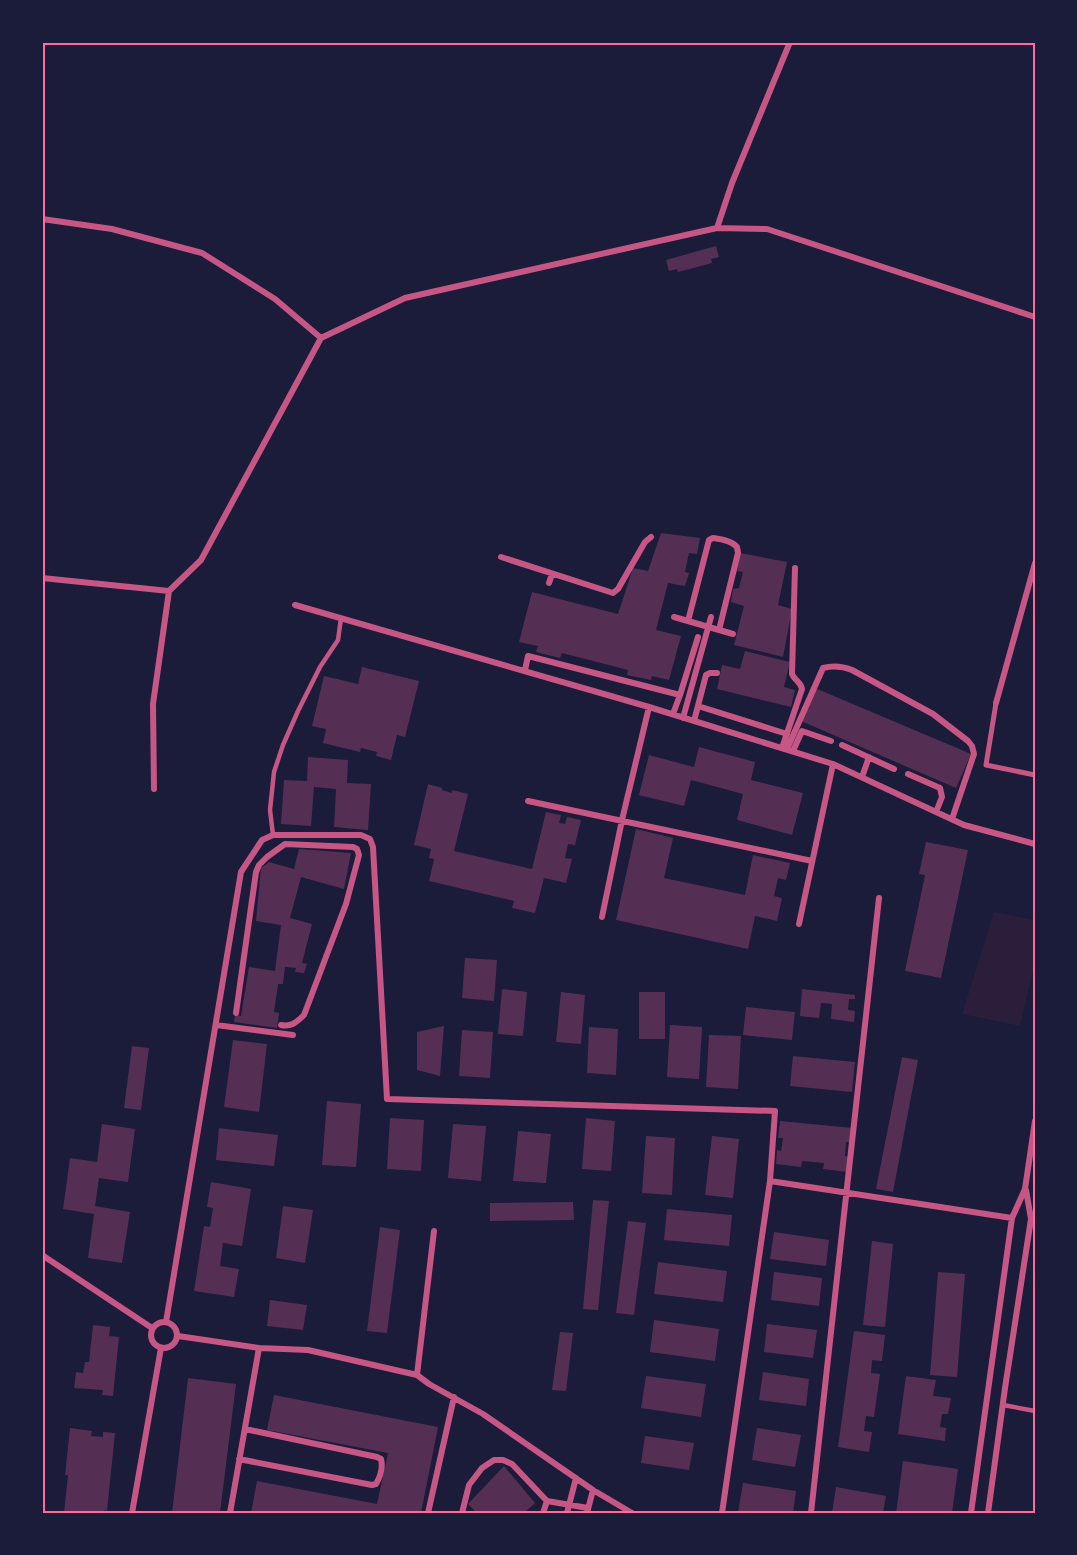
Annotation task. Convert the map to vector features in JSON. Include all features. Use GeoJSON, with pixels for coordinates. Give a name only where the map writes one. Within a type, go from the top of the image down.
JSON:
{"type":"FeatureCollection","features":[{"type":"Feature","properties":{"kind":"street"},"geometry":{"type":"LineString","coordinates":[[717,228],[732,183],[790,42]]}},
{"type":"Feature","properties":{"kind":"street"},"geometry":{"type":"LineString","coordinates":[[42,219],[112,229],[202,253],[275,299],[321,338]]}},
{"type":"Feature","properties":{"kind":"street"},"geometry":{"type":"LineString","coordinates":[[154,789],[153,704],[170,591],[201,560],[321,338],[405,298],[717,228],[767,229],[1035,317]]}},
{"type":"Feature","properties":{"kind":"street"},"geometry":{"type":"LineString","coordinates":[[501,557],[605,591],[615,592],[645,542],[651,537]]}},
{"type":"Feature","properties":{"kind":"street"},"geometry":{"type":"LineString","coordinates":[[688,621],[709,540],[713,537],[719,538],[734,543],[738,553],[719,630]]}},
{"type":"Feature","properties":{"kind":"street"},"geometry":{"type":"LineString","coordinates":[[1035,563],[996,703],[986,765],[1035,775]]}},
{"type":"Feature","properties":{"kind":"street"},"geometry":{"type":"LineString","coordinates":[[787,750],[802,689],[801,684],[794,679],[792,674],[795,568]]}},
{"type":"Feature","properties":{"kind":"street"},"geometry":{"type":"LineString","coordinates":[[549,583],[552,574]]}},
{"type":"Feature","properties":{"kind":"street"},"geometry":{"type":"LineString","coordinates":[[42,578],[170,591]]}},
{"type":"Feature","properties":{"kind":"street"},"geometry":{"type":"LineString","coordinates":[[295,605],[525,670],[768,743],[833,764],[964,825],[1035,844]]}},
{"type":"Feature","properties":{"kind":"street"},"geometry":{"type":"LineString","coordinates":[[674,617],[733,634]]}},
{"type":"Feature","properties":{"kind":"street"},"geometry":{"type":"LineString","coordinates":[[683,718],[711,617]]}},
{"type":"Feature","properties":{"kind":"street"},"geometry":{"type":"LineString","coordinates":[[673,714],[698,637]]}},
{"type":"Feature","properties":{"kind":"street"},"geometry":{"type":"LineString","coordinates":[[525,670],[528,656],[680,695]]}},
{"type":"Feature","properties":{"kind":"street"},"geometry":{"type":"LineString","coordinates":[[787,750],[823,668],[843,666],[933,714],[958,732],[972,746],[974,754],[952,819]]}},
{"type":"Feature","properties":{"kind":"street"},"geometry":{"type":"LineString","coordinates":[[694,721],[706,675],[717,674]]}},
{"type":"Feature","properties":{"kind":"street"},"geometry":{"type":"LineString","coordinates":[[698,706],[771,729],[791,739]]}},
{"type":"Feature","properties":{"kind":"street"},"geometry":{"type":"LineString","coordinates":[[602,917],[649,707]]}},
{"type":"Feature","properties":{"kind":"street"},"geometry":{"type":"LineString","coordinates":[[768,743],[771,729]]}},
{"type":"Feature","properties":{"kind":"street"},"geometry":{"type":"LineString","coordinates":[[791,739],[804,730],[831,741]]}},
{"type":"Feature","properties":{"kind":"street"},"geometry":{"type":"LineString","coordinates":[[842,745],[894,769]]}},
{"type":"Feature","properties":{"kind":"street"},"geometry":{"type":"LineString","coordinates":[[862,777],[869,757]]}},
{"type":"Feature","properties":{"kind":"street"},"geometry":{"type":"LineString","coordinates":[[799,924],[833,764]]}},
{"type":"Feature","properties":{"kind":"street"},"geometry":{"type":"LineString","coordinates":[[908,774],[940,788],[942,797],[936,812]]}},
{"type":"Feature","properties":{"kind":"street"},"geometry":{"type":"LineString","coordinates":[[528,801],[812,861]]}},
{"type":"Feature","properties":{"kind":"street"},"geometry":{"type":"LineString","coordinates":[[166,1322],[241,872],[262,840],[273,835],[361,835],[370,839],[373,847],[387,1099],[775,1111],[770,1181],[722,1513]]}},
{"type":"Feature","properties":{"kind":"street"},"geometry":{"type":"LineString","coordinates":[[236,1013],[256,872],[259,865],[285,844],[353,847],[357,849],[359,855],[346,904],[304,1016],[289,1026],[281,1025]]}},
{"type":"Feature","properties":{"kind":"street"},"geometry":{"type":"LineString","coordinates":[[811,1513],[879,898]]}},
{"type":"Feature","properties":{"kind":"street"},"geometry":{"type":"LineString","coordinates":[[234,916],[249,918]]}},
{"type":"Feature","properties":{"kind":"street"},"geometry":{"type":"LineString","coordinates":[[226,968],[241,970]]}},
{"type":"Feature","properties":{"kind":"street"},"geometry":{"type":"LineString","coordinates":[[216,1025],[293,1035]]}},
{"type":"Feature","properties":{"kind":"street"},"geometry":{"type":"LineString","coordinates":[[971,1513],[1012,1218],[1025,1189],[1035,1120]]}},
{"type":"Feature","properties":{"kind":"street"},"geometry":{"type":"LineString","coordinates":[[770,1181],[1012,1218]]}},
{"type":"Feature","properties":{"kind":"street"},"geometry":{"type":"LineString","coordinates":[[988,1513],[1031,1219],[1025,1189]]}},
{"type":"Feature","properties":{"kind":"street"},"geometry":{"type":"LineString","coordinates":[[417,1375],[434,1231]]}},
{"type":"Feature","properties":{"kind":"street"},"geometry":{"type":"LineString","coordinates":[[42,1255],[153,1328]]}},
{"type":"Feature","properties":{"kind":"street"},"geometry":{"type":"LineString","coordinates":[[159,1322],[166,1322],[176,1328],[177,1341],[170,1347],[157,1347],[152,1340],[153,1328],[159,1322]]}},
{"type":"Feature","properties":{"kind":"street"},"geometry":{"type":"LineString","coordinates":[[178,1336],[259,1348],[308,1350],[417,1375],[483,1414],[593,1490],[632,1513]]}},
{"type":"Feature","properties":{"kind":"street"},"geometry":{"type":"LineString","coordinates":[[132,1513],[161,1348]]}},
{"type":"Feature","properties":{"kind":"street"},"geometry":{"type":"LineString","coordinates":[[230,1513],[259,1348]]}},
{"type":"Feature","properties":{"kind":"street"},"geometry":{"type":"LineString","coordinates":[[428,1513],[454,1397]]}},
{"type":"Feature","properties":{"kind":"street"},"geometry":{"type":"LineString","coordinates":[[239,1459],[372,1485],[376,1484],[381,1471],[381,1459],[377,1456],[244,1429]]}},
{"type":"Feature","properties":{"kind":"street"},"geometry":{"type":"LineString","coordinates":[[462,1513],[469,1485],[482,1468],[494,1460],[503,1460],[512,1464],[547,1501],[588,1510],[593,1490]]}},
{"type":"Feature","properties":{"kind":"street"},"geometry":{"type":"LineString","coordinates":[[567,1513],[576,1478]]}},
{"type":"Feature","properties":{"kind":"street"},"geometry":{"type":"LineString","coordinates":[[543,1513],[547,1501]]}},
{"type":"Feature","properties":{"kind":"lane"},"geometry":{"type":"LineString","coordinates":[[273,835],[270,810],[274,772],[298,711],[320,667],[338,640],[341,618]]}},
{"type":"Feature","properties":{"kind":"lane"},"geometry":{"type":"LineString","coordinates":[[1003,1405],[1035,1411]]}},
{"type":"Feature","properties":{"kind":"shaded area"},"geometry":{"type":"Polygon","coordinates":[[[994,912],[1035,920],[1035,962],[1020,1026],[962,1014],[994,912]]]}},
{"type":"Feature","properties":{"kind":"building"},"geometry":{"type":"Polygon","coordinates":[[[716,246],[719,257],[711,259],[712,263],[678,272],[677,269],[669,271],[666,260],[716,246]]]}},
{"type":"Feature","properties":{"kind":"building"},"geometry":{"type":"Polygon","coordinates":[[[661,533],[700,538],[697,554],[689,553],[685,572],[689,573],[685,586],[668,583],[656,630],[681,636],[669,680],[652,676],[651,680],[627,675],[628,670],[562,653],[560,658],[536,652],[538,646],[519,642],[532,592],[618,614],[633,568],[648,571],[661,533]]]}},
{"type":"Feature","properties":{"kind":"building"},"geometry":{"type":"Polygon","coordinates":[[[740,553],[787,562],[778,605],[792,609],[783,657],[734,645],[744,606],[731,602],[733,589],[739,588],[743,572],[737,571],[740,553]]]}},
{"type":"Feature","properties":{"kind":"building"},"geometry":{"type":"Polygon","coordinates":[[[745,651],[790,662],[784,687],[795,690],[791,707],[717,689],[722,665],[740,669],[745,651]]]}},
{"type":"Feature","properties":{"kind":"building"},"geometry":{"type":"Polygon","coordinates":[[[362,667],[419,681],[405,737],[397,735],[391,760],[376,756],[377,752],[361,748],[360,752],[323,743],[326,729],[312,726],[324,676],[358,684],[362,667]]]}},
{"type":"Feature","properties":{"kind":"building"},"geometry":{"type":"Polygon","coordinates":[[[815,688],[971,754],[956,788],[801,721],[815,688]]]}},
{"type":"Feature","properties":{"kind":"building"},"geometry":{"type":"Polygon","coordinates":[[[699,747],[755,762],[751,780],[803,793],[792,835],[737,820],[743,794],[691,780],[684,806],[639,795],[649,755],[694,767],[699,747]]]}},
{"type":"Feature","properties":{"kind":"building"},"geometry":{"type":"Polygon","coordinates":[[[308,757],[348,760],[347,783],[371,784],[368,830],[334,827],[336,789],[314,787],[311,826],[281,824],[284,780],[307,781],[308,757]]]}},
{"type":"Feature","properties":{"kind":"building"},"geometry":{"type":"Polygon","coordinates":[[[428,784],[452,793],[452,790],[468,794],[454,851],[532,869],[546,812],[561,815],[559,823],[565,824],[567,817],[581,820],[575,845],[568,844],[565,858],[572,859],[566,883],[544,878],[535,913],[512,908],[514,901],[429,881],[434,859],[429,858],[431,849],[414,845],[428,784]]]}},
{"type":"Feature","properties":{"kind":"building"},"geometry":{"type":"Polygon","coordinates":[[[636,829],[673,838],[664,878],[745,895],[753,855],[790,863],[786,880],[778,878],[774,896],[782,898],[777,921],[755,916],[748,949],[616,920],[636,829]]]}},
{"type":"Feature","properties":{"kind":"building"},"geometry":{"type":"Polygon","coordinates":[[[926,842],[968,850],[941,978],[905,971],[925,875],[919,874],[926,842]]]}},
{"type":"Feature","properties":{"kind":"building"},"geometry":{"type":"Polygon","coordinates":[[[299,849],[351,853],[344,889],[301,877],[290,918],[312,924],[302,963],[307,964],[304,973],[295,972],[296,968],[285,967],[283,984],[278,984],[274,1012],[279,1013],[277,1028],[234,1022],[235,1015],[241,1016],[249,967],[275,971],[281,925],[256,921],[261,868],[269,862],[294,869],[299,849]]]}},
{"type":"Feature","properties":{"kind":"building"},"geometry":{"type":"Polygon","coordinates":[[[465,958],[497,960],[494,1001],[462,998],[465,958]]]}},
{"type":"Feature","properties":{"kind":"building"},"geometry":{"type":"Polygon","coordinates":[[[502,989],[527,992],[523,1036],[498,1034],[502,989]]]}},
{"type":"Feature","properties":{"kind":"building"},"geometry":{"type":"Polygon","coordinates":[[[802,989],[855,995],[855,999],[849,999],[848,1010],[855,1011],[854,1022],[831,1019],[832,1004],[821,1003],[819,1018],[800,1016],[802,989]]]}},
{"type":"Feature","properties":{"kind":"building"},"geometry":{"type":"Polygon","coordinates":[[[561,992],[585,995],[581,1044],[556,1042],[561,992]]]}},
{"type":"Feature","properties":{"kind":"building"},"geometry":{"type":"Polygon","coordinates":[[[639,992],[665,992],[665,1039],[639,1039],[639,992]]]}},
{"type":"Feature","properties":{"kind":"building"},"geometry":{"type":"Polygon","coordinates":[[[746,1007],[795,1012],[792,1040],[743,1035],[746,1007]]]}},
{"type":"Feature","properties":{"kind":"building"},"geometry":{"type":"Polygon","coordinates":[[[670,1025],[702,1027],[699,1079],[667,1077],[670,1025]]]}},
{"type":"Feature","properties":{"kind":"building"},"geometry":{"type":"Polygon","coordinates":[[[444,1026],[440,1076],[417,1070],[417,1032],[444,1026]]]}},
{"type":"Feature","properties":{"kind":"building"},"geometry":{"type":"Polygon","coordinates":[[[589,1027],[618,1029],[616,1075],[587,1073],[589,1027]]]}},
{"type":"Feature","properties":{"kind":"building"},"geometry":{"type":"Polygon","coordinates":[[[462,1030],[493,1032],[490,1078],[459,1076],[462,1030]]]}},
{"type":"Feature","properties":{"kind":"building"},"geometry":{"type":"Polygon","coordinates":[[[709,1035],[741,1036],[738,1089],[706,1087],[709,1035]]]}},
{"type":"Feature","properties":{"kind":"building"},"geometry":{"type":"Polygon","coordinates":[[[233,1040],[267,1044],[259,1112],[224,1107],[233,1040]]]}},
{"type":"Feature","properties":{"kind":"building"},"geometry":{"type":"Polygon","coordinates":[[[132,1046],[149,1048],[141,1110],[124,1108],[132,1046]]]}},
{"type":"Feature","properties":{"kind":"building"},"geometry":{"type":"Polygon","coordinates":[[[793,1056],[855,1062],[852,1092],[790,1086],[793,1056]]]}},
{"type":"Feature","properties":{"kind":"building"},"geometry":{"type":"Polygon","coordinates":[[[902,1057],[918,1060],[893,1192],[876,1189],[902,1057]]]}},
{"type":"Feature","properties":{"kind":"building"},"geometry":{"type":"Polygon","coordinates":[[[327,1101],[361,1104],[356,1167],[322,1165],[327,1101]]]}},
{"type":"Feature","properties":{"kind":"building"},"geometry":{"type":"Polygon","coordinates":[[[390,1118],[424,1120],[421,1171],[387,1169],[390,1118]]]}},
{"type":"Feature","properties":{"kind":"building"},"geometry":{"type":"Polygon","coordinates":[[[586,1118],[615,1121],[611,1171],[582,1169],[586,1118]]]}},
{"type":"Feature","properties":{"kind":"building"},"geometry":{"type":"Polygon","coordinates":[[[780,1121],[853,1128],[851,1142],[846,1142],[845,1156],[850,1157],[848,1172],[823,1169],[824,1163],[802,1161],[801,1167],[776,1164],[777,1150],[781,1151],[783,1138],[778,1138],[780,1121]]]}},
{"type":"Feature","properties":{"kind":"building"},"geometry":{"type":"Polygon","coordinates":[[[102,1124],[135,1129],[128,1182],[99,1178],[95,1206],[130,1212],[122,1263],[88,1258],[94,1214],[63,1209],[70,1158],[97,1162],[102,1124]]]}},
{"type":"Feature","properties":{"kind":"building"},"geometry":{"type":"Polygon","coordinates":[[[453,1124],[486,1126],[481,1181],[448,1178],[453,1124]]]}},
{"type":"Feature","properties":{"kind":"building"},"geometry":{"type":"Polygon","coordinates":[[[219,1128],[278,1135],[274,1166],[216,1160],[219,1128]]]}},
{"type":"Feature","properties":{"kind":"building"},"geometry":{"type":"Polygon","coordinates":[[[518,1131],[551,1134],[546,1183],[513,1181],[518,1131]]]}},
{"type":"Feature","properties":{"kind":"building"},"geometry":{"type":"Polygon","coordinates":[[[646,1136],[675,1138],[672,1195],[642,1193],[646,1136]]]}},
{"type":"Feature","properties":{"kind":"building"},"geometry":{"type":"Polygon","coordinates":[[[712,1136],[739,1139],[733,1198],[705,1195],[712,1136]]]}},
{"type":"Feature","properties":{"kind":"building"},"geometry":{"type":"Polygon","coordinates":[[[211,1182],[251,1189],[242,1246],[223,1243],[220,1266],[239,1269],[234,1297],[194,1291],[204,1226],[210,1227],[213,1208],[207,1207],[211,1182]]]}},
{"type":"Feature","properties":{"kind":"building"},"geometry":{"type":"Polygon","coordinates":[[[593,1200],[609,1201],[598,1310],[583,1309],[593,1200]]]}},
{"type":"Feature","properties":{"kind":"building"},"geometry":{"type":"Polygon","coordinates":[[[573,1202],[574,1220],[490,1221],[490,1203],[573,1202]]]}},
{"type":"Feature","properties":{"kind":"building"},"geometry":{"type":"Polygon","coordinates":[[[283,1206],[313,1210],[305,1263],[276,1258],[283,1206]]]}},
{"type":"Feature","properties":{"kind":"building"},"geometry":{"type":"Polygon","coordinates":[[[667,1209],[732,1215],[729,1246],[664,1240],[667,1209]]]}},
{"type":"Feature","properties":{"kind":"building"},"geometry":{"type":"Polygon","coordinates":[[[628,1221],[646,1223],[634,1315],[616,1313],[628,1221]]]}},
{"type":"Feature","properties":{"kind":"building"},"geometry":{"type":"Polygon","coordinates":[[[380,1227],[400,1230],[387,1333],[367,1331],[380,1227]]]}},
{"type":"Feature","properties":{"kind":"building"},"geometry":{"type":"Polygon","coordinates":[[[774,1232],[829,1240],[826,1266],[770,1259],[774,1232]]]}},
{"type":"Feature","properties":{"kind":"building"},"geometry":{"type":"Polygon","coordinates":[[[872,1241],[893,1244],[885,1327],[863,1325],[872,1241]]]}},
{"type":"Feature","properties":{"kind":"building"},"geometry":{"type":"Polygon","coordinates":[[[658,1262],[727,1271],[723,1302],[654,1294],[658,1262]]]}},
{"type":"Feature","properties":{"kind":"building"},"geometry":{"type":"Polygon","coordinates":[[[774,1272],[822,1278],[819,1306],[771,1300],[774,1272]]]}},
{"type":"Feature","properties":{"kind":"building"},"geometry":{"type":"Polygon","coordinates":[[[938,1272],[965,1274],[957,1377],[930,1375],[938,1272]]]}},
{"type":"Feature","properties":{"kind":"building"},"geometry":{"type":"Polygon","coordinates":[[[270,1300],[307,1305],[303,1330],[267,1326],[270,1300]]]}},
{"type":"Feature","properties":{"kind":"building"},"geometry":{"type":"Polygon","coordinates":[[[654,1320],[719,1329],[715,1361],[650,1352],[654,1320]]]}},
{"type":"Feature","properties":{"kind":"building"},"geometry":{"type":"Polygon","coordinates":[[[767,1324],[817,1330],[813,1358],[764,1352],[767,1324]]]}},
{"type":"Feature","properties":{"kind":"building"},"geometry":{"type":"Polygon","coordinates":[[[93,1325],[110,1327],[109,1336],[119,1337],[113,1396],[102,1395],[103,1390],[74,1388],[76,1372],[83,1373],[85,1362],[89,1362],[93,1325]]]}},
{"type":"Feature","properties":{"kind":"building"},"geometry":{"type":"Polygon","coordinates":[[[854,1331],[885,1335],[882,1361],[872,1360],[871,1373],[880,1374],[874,1417],[866,1416],[864,1431],[872,1432],[869,1452],[838,1447],[854,1331]]]}},
{"type":"Feature","properties":{"kind":"building"},"geometry":{"type":"Polygon","coordinates":[[[560,1332],[573,1333],[566,1391],[552,1390],[560,1332]]]}},
{"type":"Feature","properties":{"kind":"building"},"geometry":{"type":"Polygon","coordinates":[[[763,1372],[809,1379],[806,1406],[759,1400],[763,1372]]]}},
{"type":"Feature","properties":{"kind":"building"},"geometry":{"type":"Polygon","coordinates":[[[646,1376],[706,1384],[701,1417],[641,1408],[646,1376]]]}},
{"type":"Feature","properties":{"kind":"building"},"geometry":{"type":"Polygon","coordinates":[[[906,1376],[936,1380],[933,1396],[951,1398],[948,1414],[942,1414],[940,1427],[946,1428],[945,1441],[898,1434],[906,1376]]]}},
{"type":"Feature","properties":{"kind":"building"},"geometry":{"type":"Polygon","coordinates":[[[188,1378],[236,1384],[220,1513],[172,1513],[188,1378]]]}},
{"type":"Feature","properties":{"kind":"building"},"geometry":{"type":"Polygon","coordinates":[[[274,1395],[438,1427],[421,1513],[251,1513],[257,1481],[377,1504],[388,1453],[267,1430],[274,1395]]]}},
{"type":"Feature","properties":{"kind":"building"},"geometry":{"type":"Polygon","coordinates":[[[70,1428],[92,1431],[91,1436],[103,1437],[103,1432],[115,1433],[107,1511],[104,1510],[104,1513],[64,1513],[70,1428]]]}},
{"type":"Feature","properties":{"kind":"building"},"geometry":{"type":"Polygon","coordinates":[[[757,1428],[801,1435],[795,1467],[752,1460],[757,1428]]]}},
{"type":"Feature","properties":{"kind":"building"},"geometry":{"type":"Polygon","coordinates":[[[645,1436],[694,1443],[689,1470],[641,1463],[645,1436]]]}},
{"type":"Feature","properties":{"kind":"building"},"geometry":{"type":"Polygon","coordinates":[[[903,1461],[958,1469],[952,1513],[896,1513],[903,1461]]]}},
{"type":"Feature","properties":{"kind":"building"},"geometry":{"type":"Polygon","coordinates":[[[504,1466],[535,1503],[524,1513],[477,1513],[468,1504],[504,1466]]]}},
{"type":"Feature","properties":{"kind":"building"},"geometry":{"type":"Polygon","coordinates":[[[743,1483],[796,1491],[793,1513],[738,1512],[743,1483]]]}},
{"type":"Feature","properties":{"kind":"building"},"geometry":{"type":"Polygon","coordinates":[[[836,1487],[886,1496],[883,1513],[832,1513],[836,1487]]]}}]}
